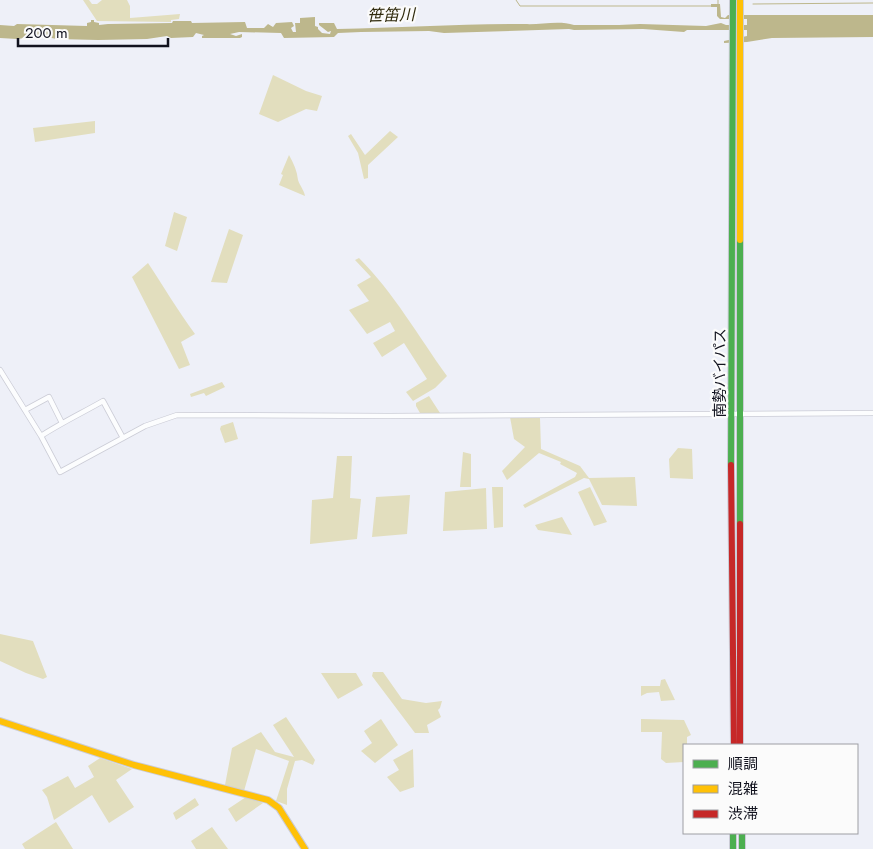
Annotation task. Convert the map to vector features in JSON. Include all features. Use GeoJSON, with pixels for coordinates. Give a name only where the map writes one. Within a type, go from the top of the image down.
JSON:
{"type":"FeatureCollection","features":[{"type":"Feature","properties":{"kind":"main road","name":"南勢バイパス"},"geometry":{"type":"LineString","coordinates":[[734,744],[732,414],[736,2]]}},
{"type":"Feature","properties":{"kind":"main road","name":"南勢バイパス"},"geometry":{"type":"LineString","coordinates":[[736,51],[741,414],[740,744]]}},
{"type":"Feature","properties":{"kind":"main road"},"geometry":{"type":"LineString","coordinates":[[0,721],[134,764],[268,800],[279,808],[305,849]]}},
{"type":"Feature","properties":{"kind":"main road"},"geometry":{"type":"LineString","coordinates":[[733,834],[733,849]]}},
{"type":"Feature","properties":{"kind":"main road"},"geometry":{"type":"LineString","coordinates":[[742,834],[742,849]]}},
{"type":"Feature","properties":{"kind":"street"},"geometry":{"type":"LineString","coordinates":[[0,370],[41,436],[60,472],[145,426],[177,415],[404,416],[873,413]]}},
{"type":"Feature","properties":{"kind":"street"},"geometry":{"type":"LineString","coordinates":[[25,410],[49,397],[62,423]]}},
{"type":"Feature","properties":{"kind":"street"},"geometry":{"type":"LineString","coordinates":[[41,436],[103,402],[123,438]]}},
{"type":"Feature","properties":{"kind":"shaded area"},"geometry":{"type":"Polygon","coordinates":[[[83,0],[89,0],[92,4],[97,4],[102,0],[127,0],[130,6],[130,18],[180,14],[179,19],[171,20],[171,22],[97,21],[83,0]]]}},
{"type":"Feature","properties":{"kind":"shaded area"},"geometry":{"type":"Polygon","coordinates":[[[711,4],[720,4],[721,17],[725,18],[728,15],[873,15],[873,37],[772,38],[724,43],[724,41],[747,36],[747,30],[687,30],[684,32],[643,29],[569,29],[444,33],[429,31],[361,32],[338,33],[334,37],[284,38],[281,33],[239,32],[230,34],[236,36],[242,34],[240,38],[202,38],[204,35],[196,33],[193,37],[171,38],[167,36],[147,39],[57,39],[41,36],[17,39],[0,38],[0,25],[87,26],[87,23],[91,22],[91,20],[99,23],[99,25],[172,23],[173,21],[191,21],[192,23],[245,22],[247,28],[264,28],[268,24],[273,27],[276,23],[292,22],[294,26],[291,28],[293,32],[296,32],[295,23],[300,23],[300,18],[315,17],[315,26],[322,33],[330,34],[331,31],[328,32],[319,23],[334,23],[337,29],[556,23],[574,25],[706,26],[721,23],[726,25],[747,25],[747,19],[720,19],[717,16],[717,7],[711,7],[711,4]]]}},
{"type":"Feature","properties":{"kind":"shaded area"},"geometry":{"type":"Polygon","coordinates":[[[273,75],[306,91],[322,96],[317,111],[306,109],[278,122],[259,114],[273,75]]]}},
{"type":"Feature","properties":{"kind":"shaded area"},"geometry":{"type":"Polygon","coordinates":[[[95,121],[95,133],[35,142],[33,128],[95,121]]]}},
{"type":"Feature","properties":{"kind":"shaded area"},"geometry":{"type":"Polygon","coordinates":[[[390,131],[398,137],[368,165],[368,178],[364,179],[358,153],[348,136],[351,134],[365,155],[390,131]]]}},
{"type":"Feature","properties":{"kind":"shaded area"},"geometry":{"type":"Polygon","coordinates":[[[289,155],[305,196],[279,185],[283,175],[281,174],[289,155]]]}},
{"type":"Feature","properties":{"kind":"shaded area"},"geometry":{"type":"Polygon","coordinates":[[[174,212],[187,217],[177,251],[165,246],[174,212]]]}},
{"type":"Feature","properties":{"kind":"shaded area"},"geometry":{"type":"Polygon","coordinates":[[[229,229],[243,235],[227,283],[211,282],[229,229]]]}},
{"type":"Feature","properties":{"kind":"shaded area"},"geometry":{"type":"Polygon","coordinates":[[[359,258],[395,300],[447,376],[435,388],[413,401],[406,392],[427,379],[404,343],[382,357],[373,343],[395,331],[390,322],[367,334],[349,310],[369,301],[357,285],[371,277],[355,260],[359,258]]]}},
{"type":"Feature","properties":{"kind":"shaded area"},"geometry":{"type":"Polygon","coordinates":[[[148,263],[195,334],[181,342],[190,365],[179,369],[132,277],[148,263]]]}},
{"type":"Feature","properties":{"kind":"shaded area"},"geometry":{"type":"Polygon","coordinates":[[[222,382],[225,387],[206,396],[204,393],[191,397],[190,394],[222,382]]]}},
{"type":"Feature","properties":{"kind":"shaded area"},"geometry":{"type":"Polygon","coordinates":[[[429,396],[440,413],[420,413],[416,403],[429,396]]]}},
{"type":"Feature","properties":{"kind":"shaded area"},"geometry":{"type":"Polygon","coordinates":[[[510,417],[540,418],[541,449],[580,466],[589,478],[635,477],[637,506],[602,505],[589,479],[584,478],[525,508],[523,505],[575,477],[577,473],[560,464],[561,462],[539,453],[507,480],[502,471],[525,447],[514,439],[510,417]]]}},
{"type":"Feature","properties":{"kind":"shaded area"},"geometry":{"type":"Polygon","coordinates":[[[233,422],[238,439],[225,443],[220,429],[221,426],[233,422]]]}},
{"type":"Feature","properties":{"kind":"shaded area"},"geometry":{"type":"Polygon","coordinates":[[[678,448],[692,449],[693,479],[670,478],[669,459],[678,448]]]}},
{"type":"Feature","properties":{"kind":"shaded area"},"geometry":{"type":"Polygon","coordinates":[[[463,452],[471,454],[471,487],[460,487],[463,452]]]}},
{"type":"Feature","properties":{"kind":"shaded area"},"geometry":{"type":"Polygon","coordinates":[[[337,456],[352,456],[350,498],[361,499],[357,539],[310,544],[312,500],[333,498],[337,456]]]}},
{"type":"Feature","properties":{"kind":"shaded area"},"geometry":{"type":"Polygon","coordinates":[[[492,487],[503,487],[503,527],[494,528],[492,487]]]}},
{"type":"Feature","properties":{"kind":"shaded area"},"geometry":{"type":"Polygon","coordinates":[[[590,487],[607,522],[594,526],[578,492],[590,487]]]}},
{"type":"Feature","properties":{"kind":"shaded area"},"geometry":{"type":"Polygon","coordinates":[[[486,488],[487,529],[443,531],[445,492],[486,488]]]}},
{"type":"Feature","properties":{"kind":"shaded area"},"geometry":{"type":"Polygon","coordinates":[[[410,495],[407,534],[372,537],[376,497],[410,495]]]}},
{"type":"Feature","properties":{"kind":"shaded area"},"geometry":{"type":"Polygon","coordinates":[[[562,517],[572,535],[538,530],[535,525],[562,517]]]}},
{"type":"Feature","properties":{"kind":"shaded area"},"geometry":{"type":"Polygon","coordinates":[[[0,634],[33,641],[47,677],[43,679],[0,661],[0,634]]]}},
{"type":"Feature","properties":{"kind":"shaded area"},"geometry":{"type":"Polygon","coordinates":[[[373,672],[383,672],[402,699],[426,703],[442,701],[438,710],[441,717],[427,725],[429,733],[415,733],[372,676],[373,672]]]}},
{"type":"Feature","properties":{"kind":"shaded area"},"geometry":{"type":"Polygon","coordinates":[[[321,673],[356,673],[363,685],[338,699],[321,673]]]}},
{"type":"Feature","properties":{"kind":"shaded area"},"geometry":{"type":"Polygon","coordinates":[[[665,679],[675,700],[661,701],[659,692],[647,693],[641,696],[641,686],[660,686],[661,680],[665,679]]]}},
{"type":"Feature","properties":{"kind":"shaded area"},"geometry":{"type":"Polygon","coordinates":[[[286,717],[315,760],[313,765],[302,760],[295,761],[287,789],[287,805],[276,801],[289,761],[256,749],[244,791],[225,785],[232,748],[261,732],[275,752],[294,757],[273,725],[286,717]]]}},
{"type":"Feature","properties":{"kind":"shaded area"},"geometry":{"type":"Polygon","coordinates":[[[381,719],[398,745],[375,763],[361,751],[372,743],[364,731],[381,719]]]}},
{"type":"Feature","properties":{"kind":"shaded area"},"geometry":{"type":"Polygon","coordinates":[[[641,719],[684,720],[691,735],[687,737],[687,744],[683,744],[683,762],[666,763],[661,759],[662,732],[641,732],[641,719]]]}},
{"type":"Feature","properties":{"kind":"shaded area"},"geometry":{"type":"Polygon","coordinates":[[[413,749],[414,787],[400,792],[387,777],[399,770],[393,760],[413,749]]]}},
{"type":"Feature","properties":{"kind":"shaded area"},"geometry":{"type":"Polygon","coordinates":[[[100,758],[132,769],[116,780],[134,807],[109,823],[92,795],[54,820],[47,797],[42,790],[68,776],[75,788],[94,777],[88,766],[100,758]]]}},
{"type":"Feature","properties":{"kind":"shaded area"},"geometry":{"type":"Polygon","coordinates":[[[246,797],[263,803],[236,822],[228,809],[246,797]]]}},
{"type":"Feature","properties":{"kind":"shaded area"},"geometry":{"type":"Polygon","coordinates":[[[195,798],[199,805],[176,820],[173,813],[195,798]]]}},
{"type":"Feature","properties":{"kind":"shaded area"},"geometry":{"type":"Polygon","coordinates":[[[56,822],[73,849],[25,849],[22,844],[56,822]]]}},
{"type":"Feature","properties":{"kind":"shaded area"},"geometry":{"type":"Polygon","coordinates":[[[212,827],[228,849],[196,849],[191,841],[212,827]]]}},
{"type":"Feature","properties":{"kind":"waterway"},"geometry":{"type":"LineString","coordinates":[[516,0],[520,6],[712,6]]}},
{"type":"Feature","properties":{"kind":"waterway"},"geometry":{"type":"LineString","coordinates":[[718,0],[718,5]]}},
{"type":"Feature","properties":{"kind":"waterway"},"geometry":{"type":"LineString","coordinates":[[753,4],[873,3]]}},
{"type":"Feature","properties":{"kind":"traffic: fast"},"geometry":{"type":"LineString","coordinates":[[731,465],[733,0]]}},
{"type":"Feature","properties":{"kind":"traffic: fast"},"geometry":{"type":"LineString","coordinates":[[740,240],[740,524]]}},
{"type":"Feature","properties":{"kind":"traffic: fast"},"geometry":{"type":"LineString","coordinates":[[733,834],[733,849]]}},
{"type":"Feature","properties":{"kind":"traffic: fast"},"geometry":{"type":"LineString","coordinates":[[742,834],[742,849]]}},
{"type":"Feature","properties":{"kind":"traffic: slow"},"geometry":{"type":"LineString","coordinates":[[740,0],[740,240]]}},
{"type":"Feature","properties":{"kind":"traffic: slow"},"geometry":{"type":"LineString","coordinates":[[0,721],[134,765],[268,800],[279,808],[305,849]]}},
{"type":"Feature","properties":{"kind":"traffic: jam"},"geometry":{"type":"LineString","coordinates":[[731,465],[734,744]]}},
{"type":"Feature","properties":{"kind":"traffic: jam"},"geometry":{"type":"LineString","coordinates":[[740,524],[740,744]]}},
{"type":"Feature","properties":{"kind":"water label","name":"笹笛川"},"geometry":{"type":"Point","coordinates":[391,15]}}]}
